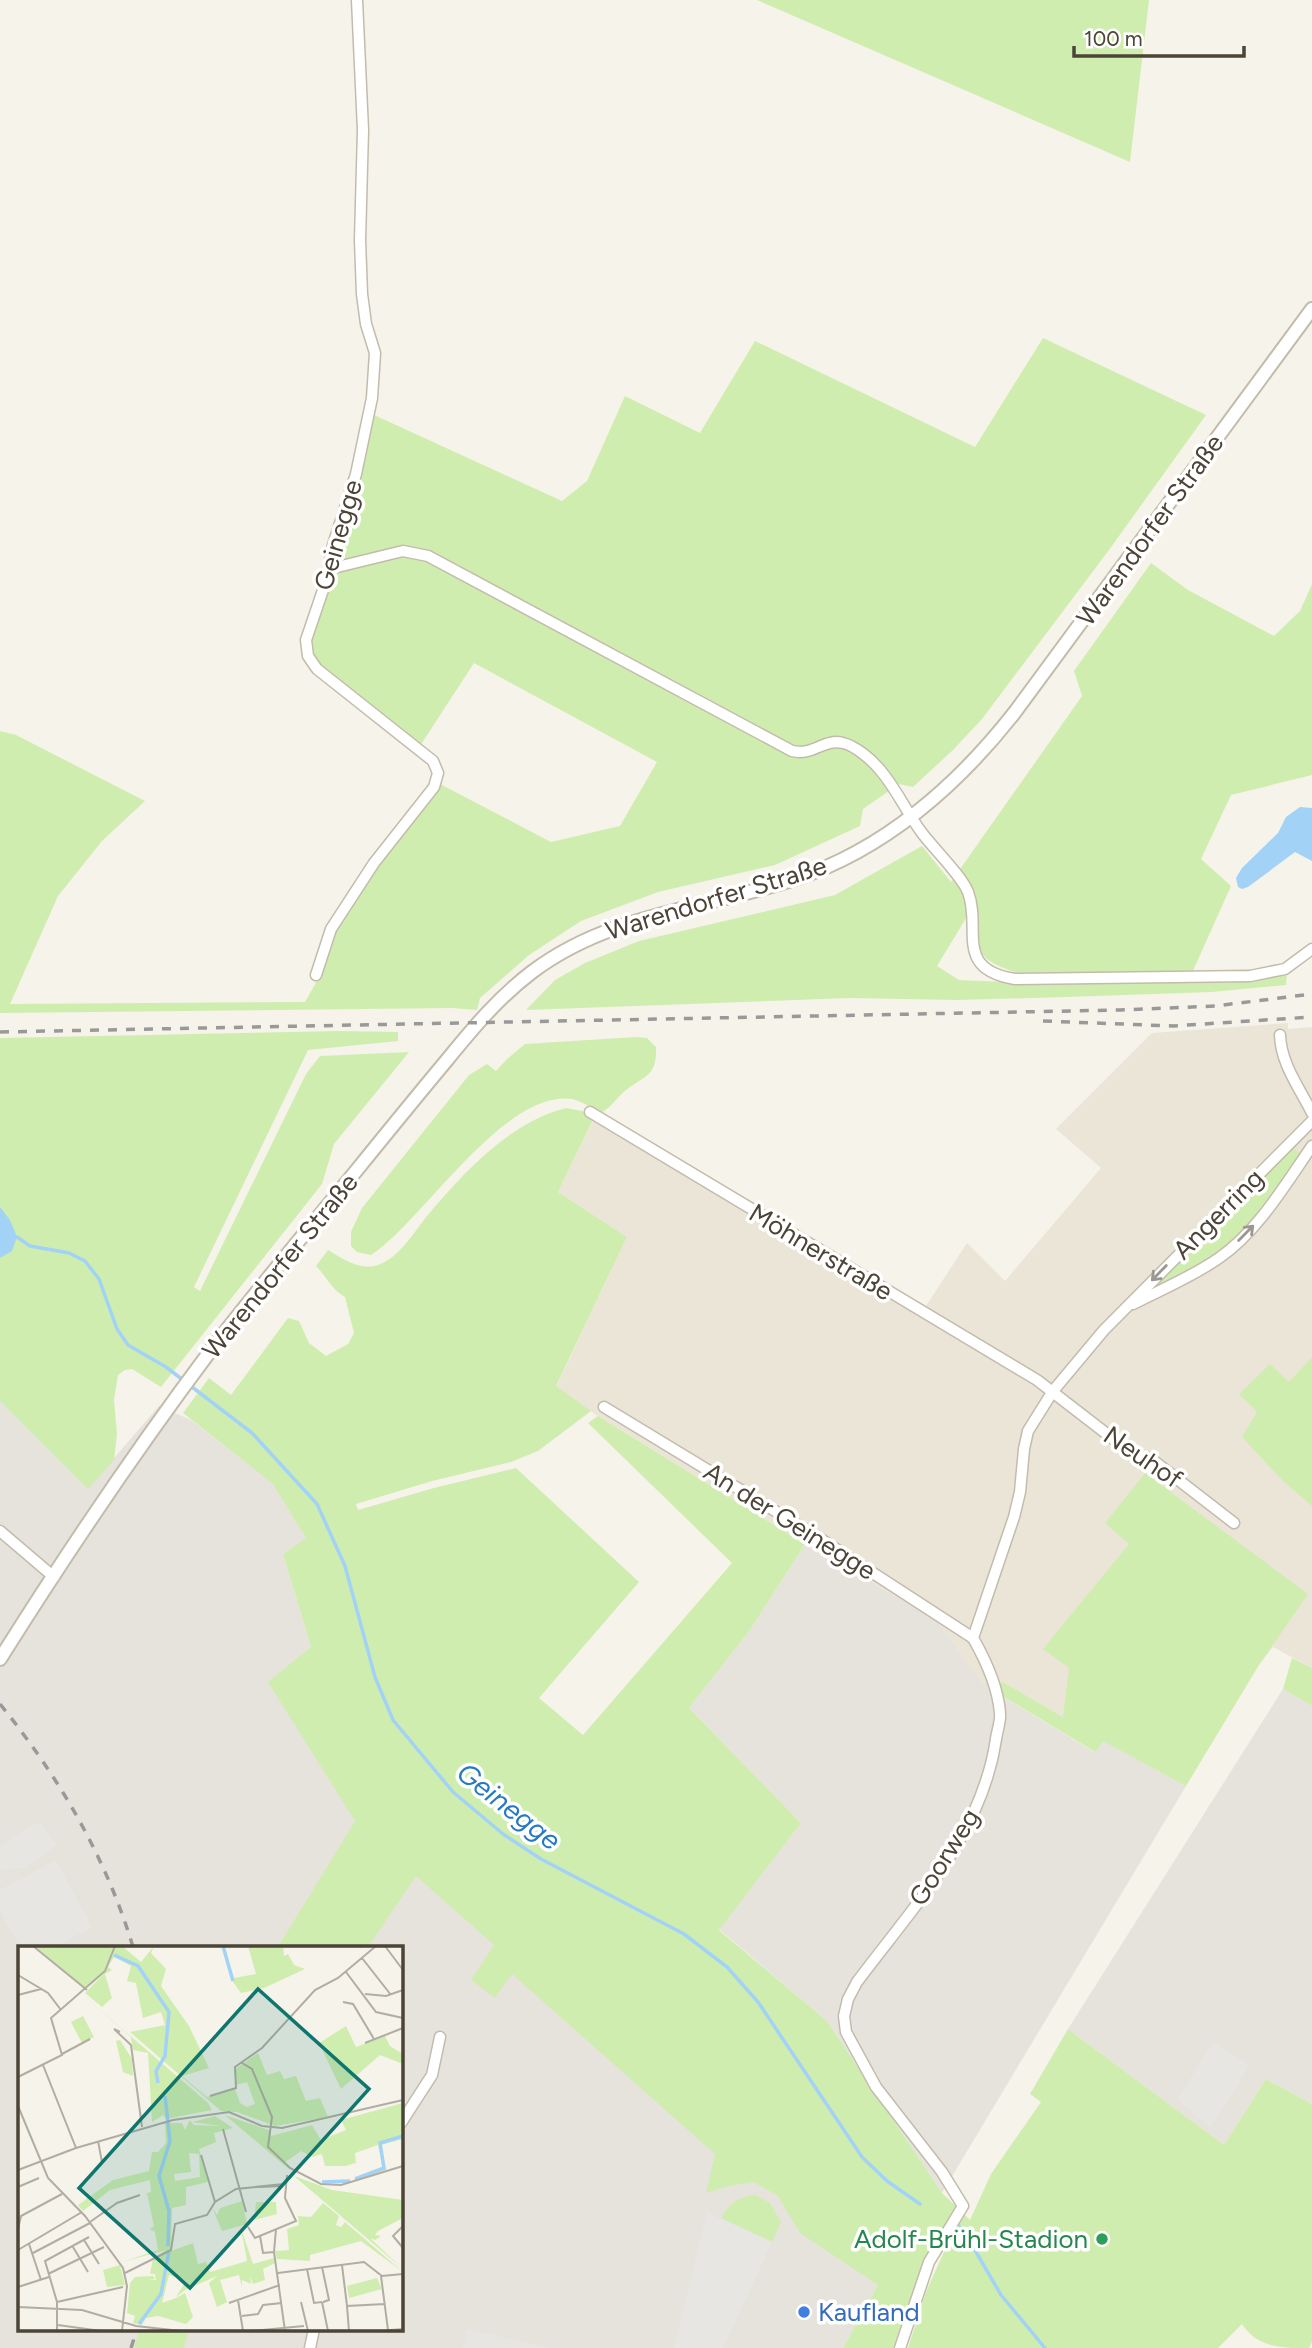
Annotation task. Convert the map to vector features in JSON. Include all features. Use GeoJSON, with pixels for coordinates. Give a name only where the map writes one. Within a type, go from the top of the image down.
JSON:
{"type":"FeatureCollection","features":[{"type":"Feature","properties":{"kind":"street","name":"Geinegge"},"geometry":{"type":"LineString","coordinates":[[316,975],[331,929],[374,863],[434,787],[438,774],[433,761],[317,669],[308,656],[306,640],[329,569],[372,398],[375,353],[366,324],[362,294],[360,240],[363,130],[357,0]]}},
{"type":"Feature","properties":{"kind":"street","name":"Warendorfer Straße"},"geometry":{"type":"LineString","coordinates":[[0,1660],[104,1500],[211,1351],[403,1112],[480,1021],[532,972],[568,948],[631,921],[761,889],[809,874],[867,845],[911,816],[960,776],[991,743],[1312,309]]}},
{"type":"Feature","properties":{"kind":"street"},"geometry":{"type":"LineString","coordinates":[[333,545],[353,562]]}},
{"type":"Feature","properties":{"kind":"street"},"geometry":{"type":"LineString","coordinates":[[329,569],[403,551],[428,556],[792,751],[801,753],[833,741],[845,743],[863,754],[880,771],[967,889],[971,902],[971,939],[976,956],[993,972],[1004,977],[1250,976],[1285,969],[1311,950]]}},
{"type":"Feature","properties":{"kind":"street"},"geometry":{"type":"LineString","coordinates":[[1280,1035],[1282,1056],[1312,1113]]}},
{"type":"Feature","properties":{"kind":"street","name":"Möhnerstraße"},"geometry":{"type":"LineString","coordinates":[[590,1112],[1053,1391]]}},
{"type":"Feature","properties":{"kind":"street","name":"Angerring"},"geometry":{"type":"LineString","coordinates":[[1053,1391],[1126,1307],[1312,1121]]}},
{"type":"Feature","properties":{"kind":"street","name":"Angerring"},"geometry":{"type":"LineString","coordinates":[[1126,1307],[1187,1278],[1220,1257],[1248,1232],[1312,1146]]}},
{"type":"Feature","properties":{"kind":"street"},"geometry":{"type":"LineString","coordinates":[[973,1638],[1014,1517],[1028,1431],[1053,1391]]}},
{"type":"Feature","properties":{"kind":"street","name":"Neuhof"},"geometry":{"type":"LineString","coordinates":[[1053,1391],[1138,1458],[1150,1458],[1234,1523]]}},
{"type":"Feature","properties":{"kind":"street","name":"An der Geinegge"},"geometry":{"type":"LineString","coordinates":[[604,1407],[813,1534],[973,1638]]}},
{"type":"Feature","properties":{"kind":"street"},"geometry":{"type":"LineString","coordinates":[[0,1531],[54,1577]]}},
{"type":"Feature","properties":{"kind":"street","name":"Goorweg"},"geometry":{"type":"LineString","coordinates":[[900,2348],[924,2273],[943,2236],[963,2206],[942,2172],[876,2087],[846,2032],[844,2016],[848,1999],[857,1982],[957,1846],[975,1814],[992,1766],[1000,1713],[987,1664],[973,1638]]}},
{"type":"Feature","properties":{"kind":"street"},"geometry":{"type":"LineString","coordinates":[[402,2121],[432,2075],[440,2037]]}},
{"type":"Feature","properties":{"kind":"street"},"geometry":{"type":"LineString","coordinates":[[310,2348],[314,2330]]}},
{"type":"Feature","properties":{"kind":"shaded area"},"geometry":{"type":"Polygon","coordinates":[[[1288,1023],[1288,1029],[1312,1027],[1312,1668],[1273,1647],[1259,1665],[1063,1717],[1003,1682],[984,1685],[935,1619],[805,1544],[598,1416],[556,1387],[627,1237],[558,1192],[598,1111],[644,1145],[926,1306],[967,1243],[1005,1281],[1101,1168],[1056,1129],[1152,1033],[1288,1023]]]}},
{"type":"Feature","properties":{"kind":"shaded area"},"geometry":{"type":"Polygon","coordinates":[[[0,1401],[88,1488],[159,1406],[191,1420],[274,1484],[307,1539],[283,1554],[311,1647],[339,1792],[355,1821],[878,2285],[843,2348],[0,2348],[0,1401]]]}},
{"type":"Feature","properties":{"kind":"shaded area"},"geometry":{"type":"Polygon","coordinates":[[[805,1544],[935,1619],[985,1686],[1094,1752],[1102,1740],[1186,1786],[942,2193],[827,2021],[719,1929],[801,1823],[689,1708],[750,1630],[805,1544]]]}},
{"type":"Feature","properties":{"kind":"shaded area"},"geometry":{"type":"Polygon","coordinates":[[[1283,1689],[1312,1706],[1312,2104],[1266,2079],[1224,2145],[1068,2029],[1283,1689]]]}},
{"type":"Feature","properties":{"kind":"shaded area"},"geometry":{"type":"Polygon","coordinates":[[[39,1822],[57,1845],[24,1868],[0,1870],[0,1845],[39,1822]]]}},
{"type":"Feature","properties":{"kind":"shaded area"},"geometry":{"type":"Polygon","coordinates":[[[56,1860],[92,1927],[58,1946],[21,1946],[0,1911],[0,1890],[56,1860]]]}},
{"type":"Feature","properties":{"kind":"shaded area"},"geometry":{"type":"Polygon","coordinates":[[[1213,2043],[1250,2065],[1210,2128],[1177,2099],[1213,2043]]]}},
{"type":"Feature","properties":{"kind":"shaded area"},"geometry":{"type":"Polygon","coordinates":[[[707,2212],[772,2242],[723,2348],[674,2348],[707,2212]]]}},
{"type":"Feature","properties":{"kind":"shaded area"},"geometry":{"type":"Polygon","coordinates":[[[467,2329],[549,2348],[463,2348],[467,2329]]]}},
{"type":"Feature","properties":{"kind":"green space"},"geometry":{"type":"Polygon","coordinates":[[[757,0],[1149,0],[1130,162],[757,0]]]}},
{"type":"Feature","properties":{"kind":"green space"},"geometry":{"type":"Polygon","coordinates":[[[1043,338],[1206,415],[982,719],[913,787],[899,784],[863,809],[860,826],[775,865],[658,892],[581,921],[529,955],[480,998],[477,1010],[452,1008],[0,1013],[0,731],[16,735],[145,801],[102,841],[58,896],[10,1004],[305,1002],[318,979],[335,929],[378,866],[440,784],[551,842],[620,826],[657,762],[474,663],[420,746],[317,665],[310,646],[372,414],[562,501],[587,481],[625,396],[700,433],[755,341],[975,447],[1043,338]]]}},
{"type":"Feature","properties":{"kind":"green space"},"geometry":{"type":"Polygon","coordinates":[[[1151,563],[1188,590],[1274,636],[1300,611],[1312,584],[1312,775],[1231,795],[1201,859],[1231,886],[1192,973],[1018,973],[993,963],[980,950],[975,932],[974,905],[937,966],[959,980],[1030,983],[1254,979],[1287,975],[1286,985],[1212,992],[1066,997],[958,1000],[850,998],[526,1010],[555,980],[585,963],[639,941],[835,895],[922,846],[951,882],[1082,696],[1074,671],[1151,563]]]}},
{"type":"Feature","properties":{"kind":"green space"},"geometry":{"type":"Polygon","coordinates":[[[398,1032],[398,1041],[308,1050],[194,1287],[200,1291],[306,1074],[320,1056],[409,1052],[334,1144],[322,1184],[161,1387],[132,1369],[118,1375],[114,1400],[117,1434],[114,1460],[88,1489],[0,1401],[0,1038],[398,1032]]]}},
{"type":"Feature","properties":{"kind":"green space"},"geometry":{"type":"Polygon","coordinates":[[[647,1038],[656,1047],[655,1064],[649,1074],[623,1093],[605,1111],[601,1113],[572,1099],[546,1101],[519,1114],[492,1135],[392,1238],[371,1255],[357,1252],[351,1246],[351,1232],[362,1208],[469,1075],[487,1064],[496,1071],[525,1044],[647,1038]]]}},
{"type":"Feature","properties":{"kind":"green space"},"geometry":{"type":"Polygon","coordinates":[[[566,1108],[582,1111],[594,1118],[558,1192],[627,1237],[556,1386],[591,1411],[538,1451],[511,1462],[432,1481],[356,1504],[358,1510],[516,1468],[639,1582],[539,1698],[583,1735],[732,1563],[588,1423],[598,1416],[805,1544],[750,1630],[689,1708],[801,1823],[719,1930],[827,2021],[942,2193],[970,2220],[991,2174],[1041,2102],[1030,2094],[1068,2029],[1224,2145],[1266,2079],[1312,2104],[1312,2342],[1309,2348],[1271,2345],[1255,2338],[1242,2324],[1218,2348],[908,2348],[926,2292],[948,2243],[941,2234],[923,2263],[893,2348],[843,2348],[878,2285],[800,2233],[777,2195],[753,2182],[706,2193],[715,2154],[512,1974],[495,1998],[471,1980],[494,1945],[416,1876],[369,1946],[279,1946],[355,1821],[268,1682],[311,1647],[283,1554],[306,1538],[273,1484],[183,1413],[209,1378],[231,1395],[288,1318],[299,1321],[309,1343],[326,1356],[348,1344],[354,1333],[345,1297],[316,1266],[328,1250],[358,1265],[371,1266],[386,1262],[399,1251],[472,1166],[507,1137],[545,1115],[566,1108]]]}},
{"type":"Feature","properties":{"kind":"green space"},"geometry":{"type":"Polygon","coordinates":[[[1295,1149],[1301,1155],[1281,1186],[1246,1228],[1203,1263],[1158,1286],[1157,1282],[1289,1150],[1295,1149]]]}},
{"type":"Feature","properties":{"kind":"green space"},"geometry":{"type":"Polygon","coordinates":[[[1312,1357],[1312,1506],[1283,1481],[1242,1437],[1257,1412],[1239,1394],[1270,1364],[1289,1382],[1312,1357]]]}},
{"type":"Feature","properties":{"kind":"green space"},"geometry":{"type":"Polygon","coordinates":[[[1145,1473],[1308,1594],[1259,1665],[1186,1786],[1103,1741],[1095,1752],[984,1685],[1003,1682],[1063,1717],[1069,1668],[1043,1649],[1129,1544],[1105,1523],[1145,1473]]]}},
{"type":"Feature","properties":{"kind":"green space"},"geometry":{"type":"Polygon","coordinates":[[[1292,1658],[1312,1668],[1312,1706],[1283,1689],[1292,1658]]]}},
{"type":"Feature","properties":{"kind":"green space"},"geometry":{"type":"Polygon","coordinates":[[[756,2195],[770,2203],[781,2222],[772,2242],[721,2218],[735,2201],[756,2195]]]}},
{"type":"Feature","properties":{"kind":"green space"},"geometry":{"type":"Polygon","coordinates":[[[140,2330],[189,2330],[184,2348],[134,2348],[140,2330]]]}},
{"type":"Feature","properties":{"kind":"water"},"geometry":{"type":"Polygon","coordinates":[[[1300,807],[1312,808],[1312,861],[1295,852],[1248,887],[1238,887],[1236,878],[1242,868],[1278,833],[1286,817],[1300,807]]]}},
{"type":"Feature","properties":{"kind":"water"},"geometry":{"type":"Polygon","coordinates":[[[0,1207],[10,1220],[17,1237],[12,1251],[0,1258],[0,1207]]]}},
{"type":"Feature","properties":{"kind":"waterway","name":"Geinegge"},"geometry":{"type":"LineString","coordinates":[[17,1237],[30,1246],[69,1253],[85,1261],[99,1279],[117,1329],[128,1345],[166,1367],[252,1433],[317,1504],[345,1566],[375,1677],[393,1720],[453,1792],[503,1834],[541,1859],[684,1934],[727,1967],[758,2002],[862,2157],[887,2181],[920,2204]]}},
{"type":"Feature","properties":{"kind":"waterway","name":"Geinegge"},"geometry":{"type":"LineString","coordinates":[[955,2222],[965,2233],[1001,2295],[1045,2348]]}},
{"type":"Feature","properties":{"kind":"railway"},"geometry":{"type":"LineString","coordinates":[[0,1032],[1120,1010],[1215,1006],[1312,994]]}},
{"type":"Feature","properties":{"kind":"railway"},"geometry":{"type":"LineString","coordinates":[[1043,1021],[1173,1026],[1312,1017]]}},
{"type":"Feature","properties":{"kind":"railway"},"geometry":{"type":"LineString","coordinates":[[0,1704],[61,1789],[95,1850],[133,1946]]}},
{"type":"Feature","properties":{"kind":"railway"},"geometry":{"type":"LineString","coordinates":[[131,2348],[137,2330]]}},
{"type":"Feature","properties":{"kind":"place","name":"Adolf-Brühl-Stadion"},"geometry":{"type":"Point","coordinates":[1102,2239]}},
{"type":"Feature","properties":{"kind":"place","name":"Kaufland"},"geometry":{"type":"Point","coordinates":[804,2312]}}]}
